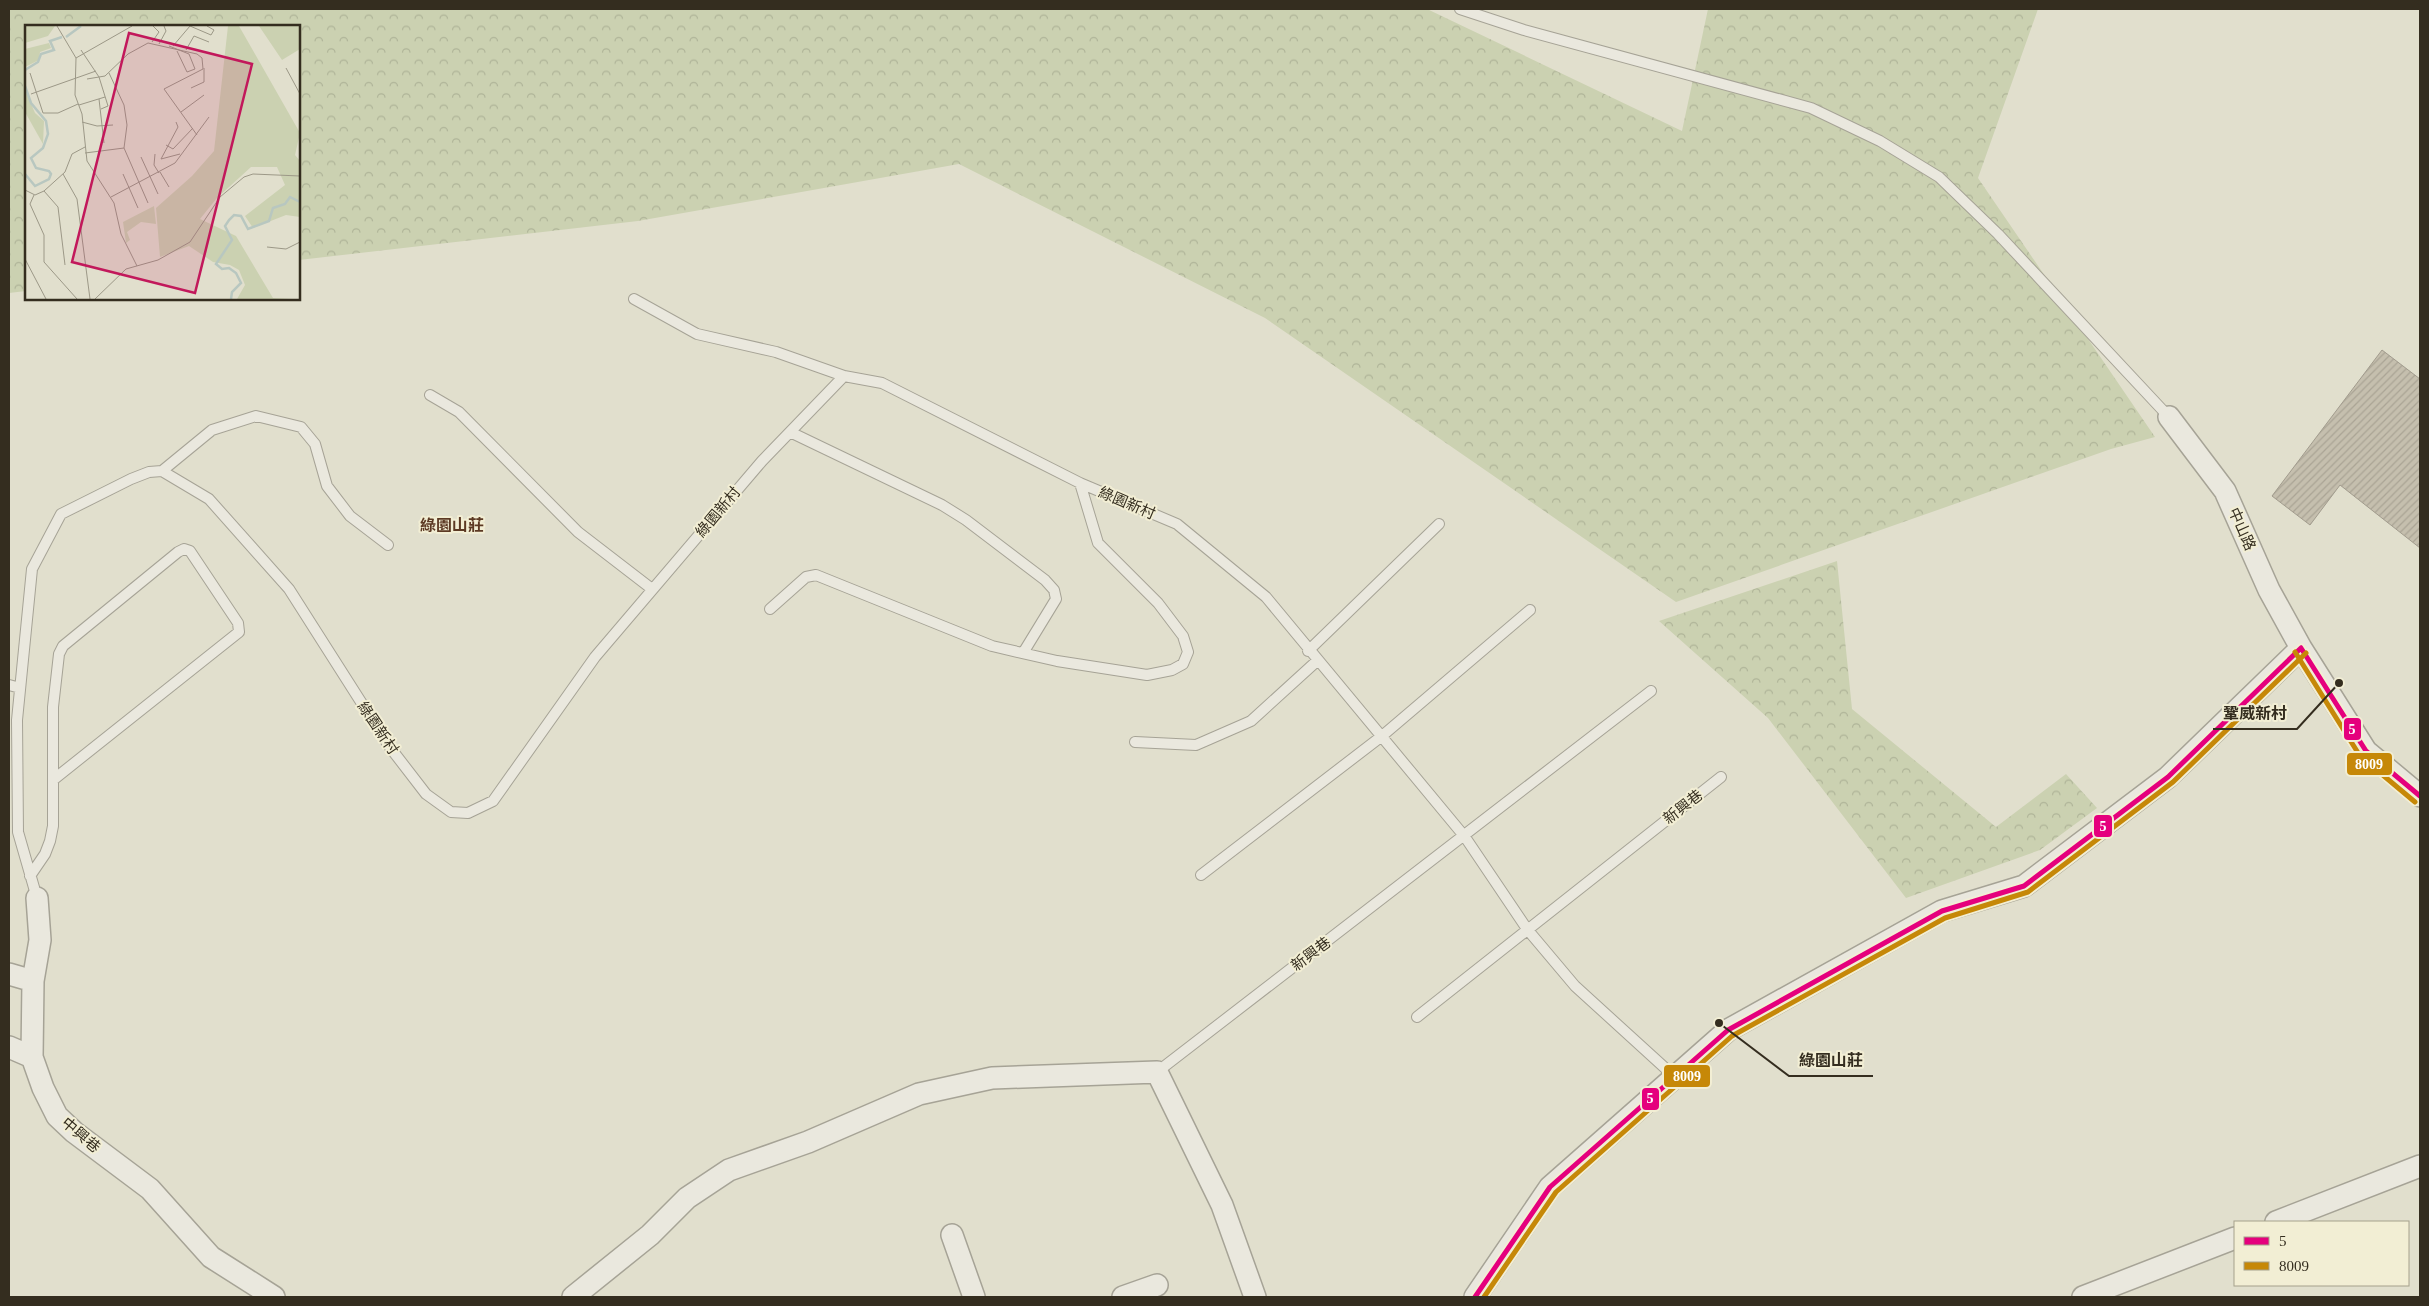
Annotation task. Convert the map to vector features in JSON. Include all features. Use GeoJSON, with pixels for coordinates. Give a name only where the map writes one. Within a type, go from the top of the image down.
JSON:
{"type":"FeatureCollection","features":[{"type":"Feature","properties":{"kind":"street","name":"中山路"},"geometry":{"type":"LineString","coordinates":[[2169,417],[2225,491],[2269,590],[2302,648],[2366,751],[2420,796]]}},
{"type":"Feature","properties":{"kind":"street"},"geometry":{"type":"LineString","coordinates":[[1475,1297],[1550,1187],[1676,1078],[1728,1030],[1942,911],[2024,886],[2168,777],[2302,648]]}},
{"type":"Feature","properties":{"kind":"street","name":"中興巷"},"geometry":{"type":"LineString","coordinates":[[37,898],[40,940],[33,981],[32,1057],[43,1088],[57,1116],[150,1189],[210,1257],[274,1297]]}},
{"type":"Feature","properties":{"kind":"street"},"geometry":{"type":"LineString","coordinates":[[9,974],[33,981]]}},
{"type":"Feature","properties":{"kind":"street"},"geometry":{"type":"LineString","coordinates":[[9,1047],[32,1057]]}},
{"type":"Feature","properties":{"kind":"street"},"geometry":{"type":"LineString","coordinates":[[573,1297],[650,1236],[687,1198],[729,1170],[808,1142],[918,1094],[992,1078],[1157,1072],[1222,1205],[1255,1297]]}},
{"type":"Feature","properties":{"kind":"street"},"geometry":{"type":"LineString","coordinates":[[2279,1221],[2420,1166]]}},
{"type":"Feature","properties":{"kind":"street"},"geometry":{"type":"LineString","coordinates":[[952,1235],[974,1297]]}},
{"type":"Feature","properties":{"kind":"street"},"geometry":{"type":"LineString","coordinates":[[2083,1297],[2234,1238]]}},
{"type":"Feature","properties":{"kind":"street"},"geometry":{"type":"LineString","coordinates":[[1123,1297],[1156,1285]]}},
{"type":"Feature","properties":{"kind":"lane"},"geometry":{"type":"LineString","coordinates":[[1460,9],[1524,30],[1811,108],[1880,140],[1939,177],[1998,234],[2169,417]]}},
{"type":"Feature","properties":{"kind":"lane","name":"綠園新村"},"geometry":{"type":"LineString","coordinates":[[634,299],[697,334],[776,352],[844,376],[882,382],[1080,483],[1177,524],[1266,597],[1308,650],[1382,736]]}},
{"type":"Feature","properties":{"kind":"lane","name":"綠園新村"},"geometry":{"type":"LineString","coordinates":[[162,471],[209,499],[289,589],[388,746],[426,794],[451,812],[468,813],[493,802],[595,657],[762,461],[844,376]]}},
{"type":"Feature","properties":{"kind":"lane"},"geometry":{"type":"LineString","coordinates":[[430,396],[459,412],[578,532],[652,590]]}},
{"type":"Feature","properties":{"kind":"lane"},"geometry":{"type":"LineString","coordinates":[[37,898],[13,829],[17,720],[32,569],[61,514],[131,479],[149,472],[162,471],[212,430],[256,416],[301,427],[315,444],[327,486],[350,516],[388,545]]}},
{"type":"Feature","properties":{"kind":"lane"},"geometry":{"type":"LineString","coordinates":[[790,432],[942,505],[966,520],[1045,580],[1054,590],[1056,599],[1023,653]]}},
{"type":"Feature","properties":{"kind":"lane"},"geometry":{"type":"LineString","coordinates":[[770,609],[806,577],[816,575],[992,646],[1057,661],[1147,675],[1172,670],[1183,664],[1188,652],[1183,636],[1158,603],[1098,542],[1080,483]]}},
{"type":"Feature","properties":{"kind":"lane"},"geometry":{"type":"LineString","coordinates":[[1308,650],[1439,524]]}},
{"type":"Feature","properties":{"kind":"lane"},"geometry":{"type":"LineString","coordinates":[[30,876],[50,841],[53,780],[53,707],[58,654],[63,646],[178,552],[184,549],[190,551],[238,623],[239,632],[53,780]]}},
{"type":"Feature","properties":{"kind":"lane"},"geometry":{"type":"LineString","coordinates":[[1201,875],[1382,736],[1530,610]]}},
{"type":"Feature","properties":{"kind":"lane"},"geometry":{"type":"LineString","coordinates":[[1135,742],[1196,745],[1251,722],[1318,660]]}},
{"type":"Feature","properties":{"kind":"lane"},"geometry":{"type":"LineString","coordinates":[[9,685],[20,688]]}},
{"type":"Feature","properties":{"kind":"lane","name":"新興巷"},"geometry":{"type":"LineString","coordinates":[[1157,1072],[1465,837],[1652,691]]}},
{"type":"Feature","properties":{"kind":"lane"},"geometry":{"type":"LineString","coordinates":[[1382,736],[1465,837],[1527,929],[1576,986],[1676,1078]]}},
{"type":"Feature","properties":{"kind":"lane","name":"新興巷"},"geometry":{"type":"LineString","coordinates":[[1417,1017],[1721,777]]}},
{"type":"Feature","properties":{"kind":"green space"},"geometry":{"type":"Polygon","coordinates":[[[9,9],[1427,9],[1682,131],[1708,9],[2038,9],[1978,178],[2155,437],[2111,449],[1676,602],[1265,318],[959,164],[638,221],[300,260],[300,25],[25,25],[25,291],[9,293],[9,9]]]}},
{"type":"Feature","properties":{"kind":"green space"},"geometry":{"type":"Polygon","coordinates":[[[1837,561],[1852,709],[1996,827],[2066,774],[2097,808],[2040,850],[1906,898],[1768,718],[1659,621],[1837,561]]]}},
{"type":"Feature","properties":{"kind":"building"},"geometry":{"type":"Polygon","coordinates":[[[2382,350],[2420,379],[2420,548],[2340,485],[2310,525],[2272,496],[2382,350]]]}},
{"type":"Feature","properties":{"kind":"transit line","name":"5"},"geometry":{"type":"LineString","coordinates":[[2301,648],[2366,751],[2420,796]]}},
{"type":"Feature","properties":{"kind":"transit line","name":"5"},"geometry":{"type":"LineString","coordinates":[[1475,1297],[1550,1187],[1728,1030],[1942,911],[2024,886],[2168,777],[2301,648]]}},
{"type":"Feature","properties":{"kind":"transit line","name":"8009"},"geometry":{"type":"LineString","coordinates":[[2295,652],[2360,756],[2415,802]]}},
{"type":"Feature","properties":{"kind":"transit line","name":"8009"},"geometry":{"type":"LineString","coordinates":[[1484,1297],[1556,1192],[1732,1036],[1945,918],[2028,892],[2173,782],[2306,653]]}},
{"type":"Feature","properties":{"kind":"place","name":"鞏威新村"},"geometry":{"type":"Point","coordinates":[2339,683]}},
{"type":"Feature","properties":{"kind":"place","name":"綠園山莊"},"geometry":{"type":"Point","coordinates":[1719,1023]}},
{"type":"Feature","properties":{"kind":"district","name":"綠園山莊"},"geometry":{"type":"Point","coordinates":[452,525]}}]}
